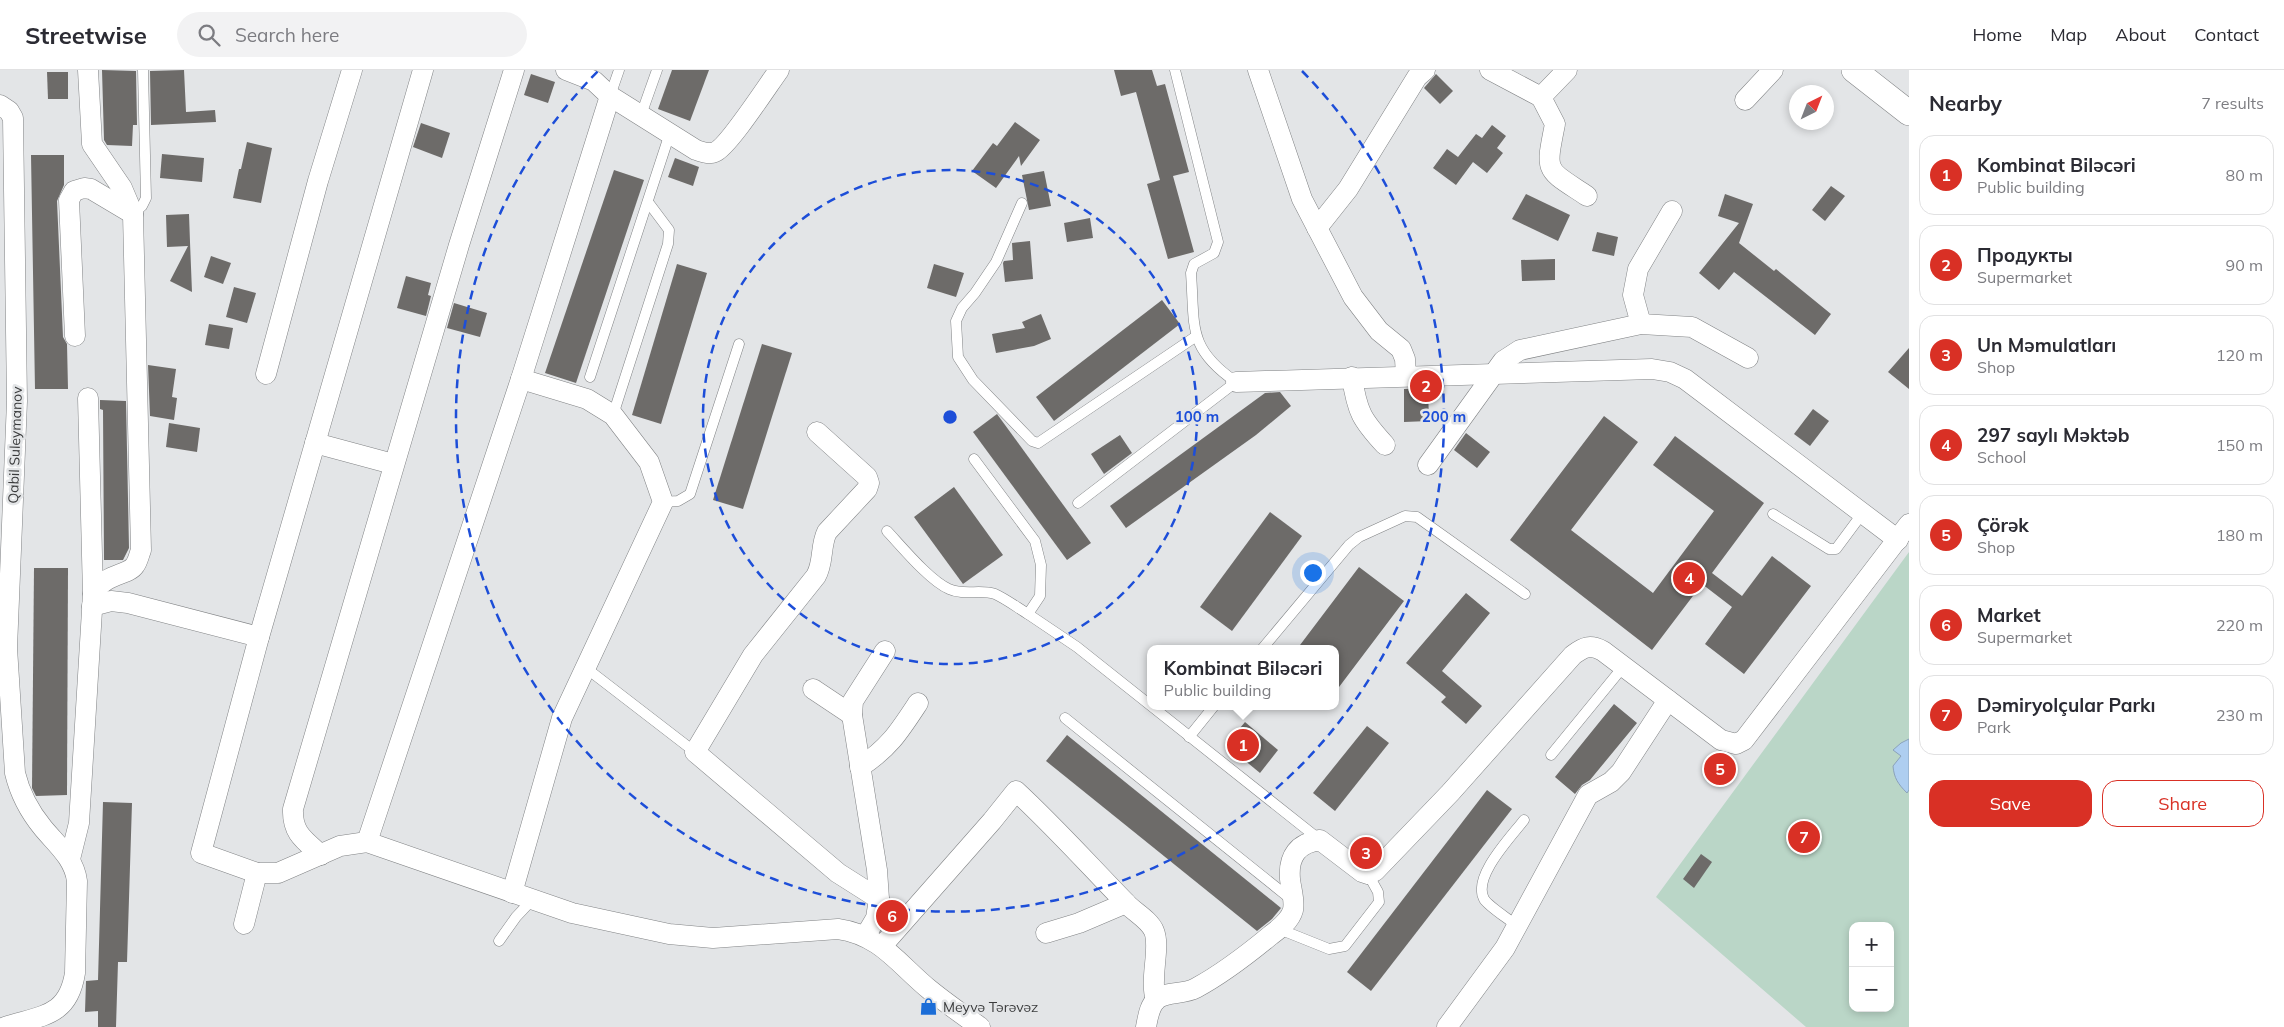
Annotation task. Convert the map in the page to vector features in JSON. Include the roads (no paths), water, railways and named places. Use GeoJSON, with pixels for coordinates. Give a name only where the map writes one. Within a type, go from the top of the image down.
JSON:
{"type":"FeatureCollection","features":[{"type":"Feature","properties":{"kind":"street"},"geometry":{"type":"LineString","coordinates":[[88,70],[92,144],[122,188],[134,214],[140,550],[136,564],[132,568],[111,576],[99,584],[93,600]]}},
{"type":"Feature","properties":{"kind":"street"},"geometry":{"type":"LineString","coordinates":[[266,374],[318,181],[352,70]]}},
{"type":"Feature","properties":{"kind":"street"},"geometry":{"type":"LineString","coordinates":[[423,70],[259,637],[202,852],[257,873],[278,873],[321,856],[340,846],[367,842],[572,913],[668,934],[713,938],[838,929],[874,940],[929,990],[980,1027]]}},
{"type":"Feature","properties":{"kind":"street"},"geometry":{"type":"LineString","coordinates":[[321,856],[300,837],[292,822],[293,808],[393,464],[514,70]]}},
{"type":"Feature","properties":{"kind":"street"},"geometry":{"type":"LineString","coordinates":[[566,70],[594,81],[610,96],[641,116],[696,150],[708,154],[717,152],[779,70]]}},
{"type":"Feature","properties":{"kind":"street"},"geometry":{"type":"LineString","coordinates":[[1258,70],[1299,191],[1354,297],[1379,331],[1400,350],[1405,359],[1406,376]]}},
{"type":"Feature","properties":{"kind":"street"},"geometry":{"type":"LineString","coordinates":[[1317,228],[1348,189],[1417,78],[1425,70]]}},
{"type":"Feature","properties":{"kind":"street"},"geometry":{"type":"LineString","coordinates":[[1541,97],[1567,70]]}},
{"type":"Feature","properties":{"kind":"street"},"geometry":{"type":"LineString","coordinates":[[1744,100],[1773,70]]}},
{"type":"Feature","properties":{"kind":"street"},"geometry":{"type":"LineString","coordinates":[[1854,70],[1909,113]]}},
{"type":"Feature","properties":{"kind":"street"},"geometry":{"type":"LineString","coordinates":[[1503,73],[1541,97],[1555,124],[1548,153],[1548,165],[1557,175],[1587,196]]}},
{"type":"Feature","properties":{"kind":"street"},"geometry":{"type":"LineString","coordinates":[[367,842],[521,379],[610,96]]}},
{"type":"Feature","properties":{"kind":"street","name":"Qabil Suleymanov"},"geometry":{"type":"LineString","coordinates":[[1,106],[13,118],[17,401],[7,648],[15,773],[19,791],[28,807],[70,859],[76,870],[77,881],[75,973],[73,986],[66,1002],[53,1016],[5,1027]]}},
{"type":"Feature","properties":{"kind":"street"},"geometry":{"type":"LineString","coordinates":[[74,336],[69,200],[74,191],[84,188],[91,189],[134,214]]}},
{"type":"Feature","properties":{"kind":"street"},"geometry":{"type":"LineString","coordinates":[[1641,324],[1633,294],[1638,269],[1672,212]]}},
{"type":"Feature","properties":{"kind":"street"},"geometry":{"type":"LineString","coordinates":[[1428,465],[1503,361],[1520,350],[1641,324],[1692,326],[1748,358]]}},
{"type":"Feature","properties":{"kind":"street"},"geometry":{"type":"LineString","coordinates":[[1146,1027],[1151,1007],[1156,1000],[1164,995],[1180,994],[1198,987],[1279,929],[1287,921],[1292,910],[1293,901],[1290,866],[1300,846],[1309,841],[1320,840],[1354,867],[1368,874],[1382,865],[1443,800],[1572,655],[1582,649],[1595,647],[1721,740],[1736,744],[1744,740],[1903,532],[1862,514],[1685,379],[1670,372],[1652,369],[1236,382]]}},
{"type":"Feature","properties":{"kind":"street"},"geometry":{"type":"LineString","coordinates":[[1352,377],[1355,402],[1364,421],[1385,445]]}},
{"type":"Feature","properties":{"kind":"street"},"geometry":{"type":"LineString","coordinates":[[512,893],[562,718],[664,502],[649,462],[613,415],[587,400],[521,379]]}},
{"type":"Feature","properties":{"kind":"street"},"geometry":{"type":"LineString","coordinates":[[70,859],[79,823],[93,600],[88,398]]}},
{"type":"Feature","properties":{"kind":"street"},"geometry":{"type":"LineString","coordinates":[[817,432],[867,477],[870,483],[867,489],[827,532],[824,538],[820,569],[816,576],[753,655],[695,752],[838,873],[879,899]]}},
{"type":"Feature","properties":{"kind":"street"},"geometry":{"type":"LineString","coordinates":[[315,443],[393,464]]}},
{"type":"Feature","properties":{"kind":"street"},"geometry":{"type":"LineString","coordinates":[[93,600],[128,603],[259,637]]}},
{"type":"Feature","properties":{"kind":"street"},"geometry":{"type":"LineString","coordinates":[[874,940],[879,899],[877,870],[852,715],[853,701],[885,650]]}},
{"type":"Feature","properties":{"kind":"street"},"geometry":{"type":"LineString","coordinates":[[813,689],[852,715]]}},
{"type":"Feature","properties":{"kind":"street"},"geometry":{"type":"LineString","coordinates":[[1447,1027],[1505,948],[1588,795],[1611,782],[1621,772],[1668,700]]}},
{"type":"Feature","properties":{"kind":"street"},"geometry":{"type":"LineString","coordinates":[[860,767],[880,754],[894,740],[918,704]]}},
{"type":"Feature","properties":{"kind":"street"},"geometry":{"type":"LineString","coordinates":[[874,940],[992,822],[1016,791],[1151,926],[1154,932],[1154,984],[1156,1000]]}},
{"type":"Feature","properties":{"kind":"street"},"geometry":{"type":"LineString","coordinates":[[244,924],[257,873]]}},
{"type":"Feature","properties":{"kind":"street"},"geometry":{"type":"LineString","coordinates":[[1046,933],[1079,923],[1126,903]]}},
{"type":"Feature","properties":{"kind":"lane"},"geometry":{"type":"LineString","coordinates":[[134,214],[142,206],[146,198],[143,70]]}},
{"type":"Feature","properties":{"kind":"lane"},"geometry":{"type":"LineString","coordinates":[[610,96],[619,70]]}},
{"type":"Feature","properties":{"kind":"lane"},"geometry":{"type":"LineString","coordinates":[[641,116],[657,70]]}},
{"type":"Feature","properties":{"kind":"lane"},"geometry":{"type":"LineString","coordinates":[[1078,503],[1236,382],[1217,369],[1207,358],[1196,337],[1191,273],[1194,264],[1214,254],[1218,242],[1175,70]]}},
{"type":"Feature","properties":{"kind":"lane"},"geometry":{"type":"LineString","coordinates":[[590,377],[670,133]]}},
{"type":"Feature","properties":{"kind":"lane"},"geometry":{"type":"LineString","coordinates":[[613,415],[668,244],[669,230],[648,202]]}},
{"type":"Feature","properties":{"kind":"lane"},"geometry":{"type":"LineString","coordinates":[[1022,204],[996,262],[975,293],[962,308],[956,321],[958,358],[973,380],[1032,441],[1038,443],[1196,337]]}},
{"type":"Feature","properties":{"kind":"lane"},"geometry":{"type":"LineString","coordinates":[[664,502],[678,501],[690,494],[739,344]]}},
{"type":"Feature","properties":{"kind":"lane"},"geometry":{"type":"LineString","coordinates":[[974,459],[1035,541],[1041,565],[1040,596],[1028,614]]}},
{"type":"Feature","properties":{"kind":"lane"},"geometry":{"type":"LineString","coordinates":[[1773,514],[1829,549],[1836,549],[1862,514]]}},
{"type":"Feature","properties":{"kind":"lane"},"geometry":{"type":"LineString","coordinates":[[1265,645],[1349,545],[1359,537],[1405,516],[1417,517],[1525,594]]}},
{"type":"Feature","properties":{"kind":"lane"},"geometry":{"type":"LineString","coordinates":[[887,531],[936,581],[949,589],[967,593],[995,594],[1077,647],[1147,703]]}},
{"type":"Feature","properties":{"kind":"lane"},"geometry":{"type":"LineString","coordinates":[[1552,755],[1623,667]]}},
{"type":"Feature","properties":{"kind":"lane"},"geometry":{"type":"LineString","coordinates":[[586,668],[695,752]]}},
{"type":"Feature","properties":{"kind":"lane"},"geometry":{"type":"LineString","coordinates":[[1155,710],[1320,840]]}},
{"type":"Feature","properties":{"kind":"lane"},"geometry":{"type":"LineString","coordinates":[[1189,737],[1211,710]]}},
{"type":"Feature","properties":{"kind":"lane"},"geometry":{"type":"LineString","coordinates":[[1065,718],[1293,901]]}},
{"type":"Feature","properties":{"kind":"lane"},"geometry":{"type":"LineString","coordinates":[[1517,926],[1484,899],[1481,885],[1486,872],[1524,820]]}},
{"type":"Feature","properties":{"kind":"lane"},"geometry":{"type":"LineString","coordinates":[[1279,929],[1329,949],[1346,946],[1379,902],[1378,892],[1368,874]]}},
{"type":"Feature","properties":{"kind":"lane"},"geometry":{"type":"LineString","coordinates":[[498,942],[516,917],[532,900]]}},
{"type":"Feature","properties":{"kind":"water"},"geometry":{"type":"Polygon","coordinates":[[[1909,739],[1909,790],[1907,793],[1899,784],[1894,774],[1893,766],[1901,756],[1893,750],[1909,739]]]}},
{"type":"Feature","properties":{"kind":"place","name":"Продукты"},"geometry":{"type":"Point","coordinates":[1426,386]}},
{"type":"Feature","properties":{"kind":"place","name":"297 saylı Məktəb"},"geometry":{"type":"Point","coordinates":[1689,578]}},
{"type":"Feature","properties":{"kind":"place","name":"Kombinat Biləcəri"},"geometry":{"type":"Point","coordinates":[1243,745]}},
{"type":"Feature","properties":{"kind":"place","name":"Çörək"},"geometry":{"type":"Point","coordinates":[1720,769]}},
{"type":"Feature","properties":{"kind":"place","name":"Dəmiryolçular Parkı"},"geometry":{"type":"Point","coordinates":[1804,837]}},
{"type":"Feature","properties":{"kind":"place","name":"Un Məmulatları"},"geometry":{"type":"Point","coordinates":[1366,853]}},
{"type":"Feature","properties":{"kind":"place","name":"Market"},"geometry":{"type":"Point","coordinates":[892,916]}},
{"type":"Feature","properties":{"kind":"place","name":"Meyvə Tərəvəz"},"geometry":{"type":"Point","coordinates":[929,1007]}}]}
